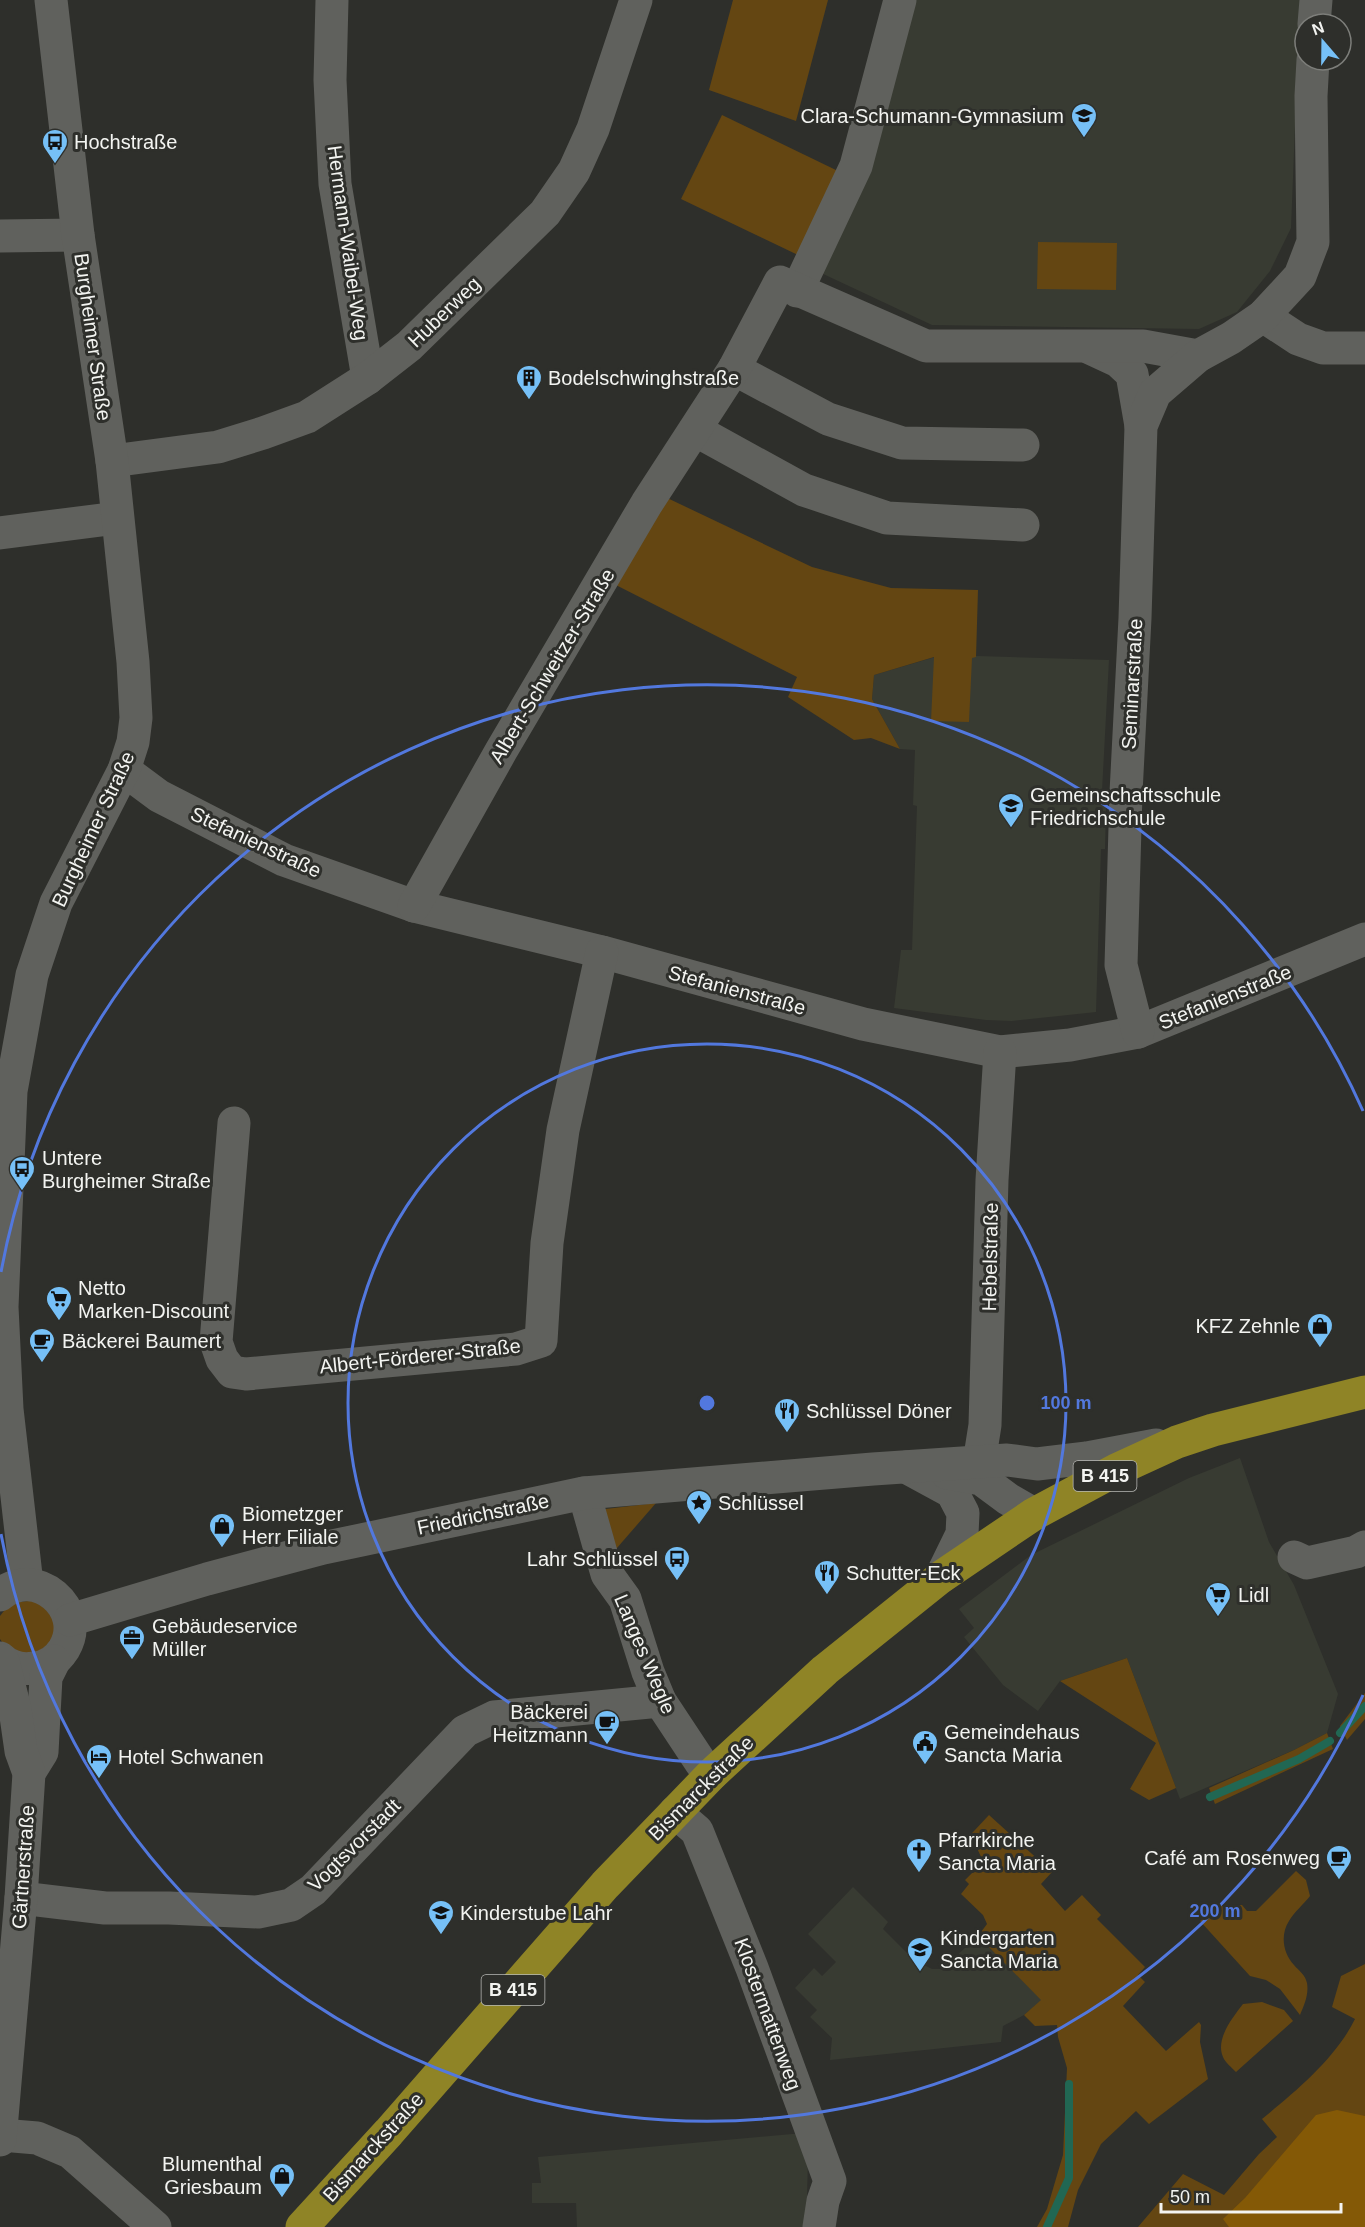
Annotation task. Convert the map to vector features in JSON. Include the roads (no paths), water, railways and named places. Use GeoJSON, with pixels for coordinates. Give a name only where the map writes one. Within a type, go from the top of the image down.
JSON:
{"type":"FeatureCollection","features":[{"type":"Feature","properties":{"kind":"main road","name":"B 415"},"geometry":{"type":"LineString","coordinates":[[1177,1442],[1213,1430],[1365,1392]]}},
{"type":"Feature","properties":{"kind":"main road","name":"Bismarckstraße"},"geometry":{"type":"LineString","coordinates":[[302,2227],[389,2132],[605,1885],[712,1773],[843,1655],[941,1577],[1034,1514],[1116,1470],[1177,1442]]}},
{"type":"Feature","properties":{"kind":"street","name":"Burgheimer Straße"},"geometry":{"type":"LineString","coordinates":[[51,0],[78,235],[112,461],[134,662],[136,718],[133,742],[124,770],[56,903],[32,975],[10,1091],[2,1307],[13,1590],[50,1590],[59,1598],[70,1620]]}},
{"type":"Feature","properties":{"kind":"street","name":"Hermann-Waibel-Weg"},"geometry":{"type":"LineString","coordinates":[[332,0],[330,80],[335,184],[368,378]]}},
{"type":"Feature","properties":{"kind":"street","name":"Huberweg"},"geometry":{"type":"LineString","coordinates":[[112,461],[218,447],[263,434],[307,417],[368,378],[409,346],[545,213],[574,171],[593,129],[636,0]]}},
{"type":"Feature","properties":{"kind":"street"},"geometry":{"type":"LineString","coordinates":[[900,0],[856,166],[798,291],[926,346],[1143,346],[1198,356]]}},
{"type":"Feature","properties":{"kind":"street","name":"Seminarstraße"},"geometry":{"type":"LineString","coordinates":[[1138,1032],[1121,965],[1142,426],[1155,393],[1198,356],[1231,338],[1263,316],[1300,276],[1313,242],[1312,72]]}},
{"type":"Feature","properties":{"kind":"street"},"geometry":{"type":"LineString","coordinates":[[0,236],[78,235]]}},
{"type":"Feature","properties":{"kind":"street","name":"Albert-Schweitzer-Straße"},"geometry":{"type":"LineString","coordinates":[[414,906],[501,751],[647,503],[734,369],[780,282],[798,291]]}},
{"type":"Feature","properties":{"kind":"street"},"geometry":{"type":"LineString","coordinates":[[1263,316],[1298,339],[1323,348],[1365,348]]}},
{"type":"Feature","properties":{"kind":"street"},"geometry":{"type":"LineString","coordinates":[[1089,347],[1118,361],[1132,374],[1142,426]]}},
{"type":"Feature","properties":{"kind":"street"},"geometry":{"type":"LineString","coordinates":[[734,369],[828,419],[902,443],[1023,445]]}},
{"type":"Feature","properties":{"kind":"street"},"geometry":{"type":"LineString","coordinates":[[694,430],[804,490],[887,518],[1023,525]]}},
{"type":"Feature","properties":{"kind":"street"},"geometry":{"type":"LineString","coordinates":[[0,533],[117,518]]}},
{"type":"Feature","properties":{"kind":"street","name":"Stefanienstraße"},"geometry":{"type":"LineString","coordinates":[[124,770],[159,796],[284,860],[414,906],[602,952],[863,1024],[1000,1052],[1070,1045],[1138,1032],[1365,939]]}},
{"type":"Feature","properties":{"kind":"street","name":"Albert-Förderer-Straße"},"geometry":{"type":"LineString","coordinates":[[234,1123],[216,1342],[222,1359],[232,1372],[246,1374],[516,1349],[541,1341],[547,1243],[563,1130],[602,952]]}},
{"type":"Feature","properties":{"kind":"street","name":"Hebelstraße"},"geometry":{"type":"LineString","coordinates":[[979,1463],[985,1425],[992,1180],[1000,1052]]}},
{"type":"Feature","properties":{"kind":"street","name":"Friedrichstraße"},"geometry":{"type":"LineString","coordinates":[[70,1620],[323,1548],[584,1493],[1007,1460],[1037,1464],[1087,1458],[1177,1442]]}},
{"type":"Feature","properties":{"kind":"street","name":"Friedrichstraße"},"geometry":{"type":"LineString","coordinates":[[979,1463],[996,1467],[1008,1478],[1034,1514]]}},
{"type":"Feature","properties":{"kind":"street"},"geometry":{"type":"LineString","coordinates":[[906,1467],[952,1492],[963,1514],[962,1534],[941,1577]]}},
{"type":"Feature","properties":{"kind":"street","name":"Friedrichstraße"},"geometry":{"type":"LineString","coordinates":[[906,1467],[981,1479],[1008,1499],[1034,1514]]}},
{"type":"Feature","properties":{"kind":"street","name":"Langes Wegle"},"geometry":{"type":"LineString","coordinates":[[584,1493],[607,1574],[625,1599],[648,1672],[660,1701],[701,1763],[712,1773]]}},
{"type":"Feature","properties":{"kind":"street"},"geometry":{"type":"LineString","coordinates":[[1294,1557],[1307,1563],[1356,1552],[1365,1547]]}},
{"type":"Feature","properties":{"kind":"street"},"geometry":{"type":"LineString","coordinates":[[1,1660],[15,1667],[28,1669],[42,1667],[54,1661],[68,1643],[70,1620]]}},
{"type":"Feature","properties":{"kind":"street","name":"Gärtnerstraße"},"geometry":{"type":"LineString","coordinates":[[0,2140],[4,2041],[21,1898],[29,1773],[21,1751],[15,1709],[1,1660]]}},
{"type":"Feature","properties":{"kind":"street","name":"Gärtnerstraße"},"geometry":{"type":"LineString","coordinates":[[29,1773],[42,1752],[46,1677],[54,1661]]}},
{"type":"Feature","properties":{"kind":"street","name":"Vogtsvorstadt"},"geometry":{"type":"LineString","coordinates":[[21,1898],[105,1908],[258,1912],[291,1905],[314,1890],[465,1731],[494,1716],[660,1701]]}},
{"type":"Feature","properties":{"kind":"street"},"geometry":{"type":"LineString","coordinates":[[0,1750],[29,1773]]}},
{"type":"Feature","properties":{"kind":"street","name":"Klostermattenweg"},"geometry":{"type":"LineString","coordinates":[[675,1812],[696,1831],[752,1968],[830,2181],[823,2200],[819,2227]]}},
{"type":"Feature","properties":{"kind":"street"},"geometry":{"type":"LineString","coordinates":[[1,2134],[37,2138],[70,2152],[155,2227]]}},
{"type":"Feature","properties":{"kind":"waterway"},"geometry":{"type":"LineString","coordinates":[[1340,1733],[1365,1706]]}},
{"type":"Feature","properties":{"kind":"waterway"},"geometry":{"type":"LineString","coordinates":[[1210,1797],[1299,1759],[1330,1741]]}},
{"type":"Feature","properties":{"kind":"waterway"},"geometry":{"type":"LineString","coordinates":[[1047,2227],[1069,2178],[1069,2084]]}},
{"type":"Feature","properties":{"kind":"place","name":"Clara-Schumann-Gymnasium"},"geometry":{"type":"Point","coordinates":[1084,139]}},
{"type":"Feature","properties":{"kind":"place","name":"Hochstraße"},"geometry":{"type":"Point","coordinates":[55,165]}},
{"type":"Feature","properties":{"kind":"place","name":"Bodelschwinghstraße"},"geometry":{"type":"Point","coordinates":[529,401]}},
{"type":"Feature","properties":{"kind":"place","name":"Gemeinschaftsschule Friedrichschule"},"geometry":{"type":"Point","coordinates":[1011,829]}},
{"type":"Feature","properties":{"kind":"place","name":"Untere Burgheimer Straße"},"geometry":{"type":"Point","coordinates":[22,1192]}},
{"type":"Feature","properties":{"kind":"place","name":"Netto Marken-Discount"},"geometry":{"type":"Point","coordinates":[59,1322]}},
{"type":"Feature","properties":{"kind":"place","name":"KFZ Zehnle"},"geometry":{"type":"Point","coordinates":[1320,1349]}},
{"type":"Feature","properties":{"kind":"place","name":"Bäckerei Baumert"},"geometry":{"type":"Point","coordinates":[42,1364]}},
{"type":"Feature","properties":{"kind":"place","name":"Schlüssel Döner"},"geometry":{"type":"Point","coordinates":[787,1434]}},
{"type":"Feature","properties":{"kind":"place","name":"Schlüssel"},"geometry":{"type":"Point","coordinates":[699,1526]}},
{"type":"Feature","properties":{"kind":"place","name":"Biometzger Herr Filiale"},"geometry":{"type":"Point","coordinates":[222,1549]}},
{"type":"Feature","properties":{"kind":"place","name":"Lahr Schlüssel"},"geometry":{"type":"Point","coordinates":[677,1582]}},
{"type":"Feature","properties":{"kind":"place","name":"Schutter-Eck"},"geometry":{"type":"Point","coordinates":[827,1596]}},
{"type":"Feature","properties":{"kind":"place","name":"Lidl"},"geometry":{"type":"Point","coordinates":[1218,1618]}},
{"type":"Feature","properties":{"kind":"place","name":"Gebäudeservice Müller"},"geometry":{"type":"Point","coordinates":[132,1661]}},
{"type":"Feature","properties":{"kind":"place","name":"Bäckerei Heitzmann"},"geometry":{"type":"Point","coordinates":[607,1746]}},
{"type":"Feature","properties":{"kind":"place","name":"Gemeindehaus Sancta Maria"},"geometry":{"type":"Point","coordinates":[925,1766]}},
{"type":"Feature","properties":{"kind":"place","name":"Hotel Schwanen"},"geometry":{"type":"Point","coordinates":[99,1780]}},
{"type":"Feature","properties":{"kind":"place","name":"Pfarrkirche Sancta Maria"},"geometry":{"type":"Point","coordinates":[919,1874]}},
{"type":"Feature","properties":{"kind":"place","name":"Café am Rosenweg"},"geometry":{"type":"Point","coordinates":[1339,1881]}},
{"type":"Feature","properties":{"kind":"place","name":"Kinderstube Lahr"},"geometry":{"type":"Point","coordinates":[441,1936]}},
{"type":"Feature","properties":{"kind":"place","name":"Kindergarten Sancta Maria"},"geometry":{"type":"Point","coordinates":[920,1973]}},
{"type":"Feature","properties":{"kind":"place","name":"Blumenthal Griesbaum"},"geometry":{"type":"Point","coordinates":[282,2199]}}]}
